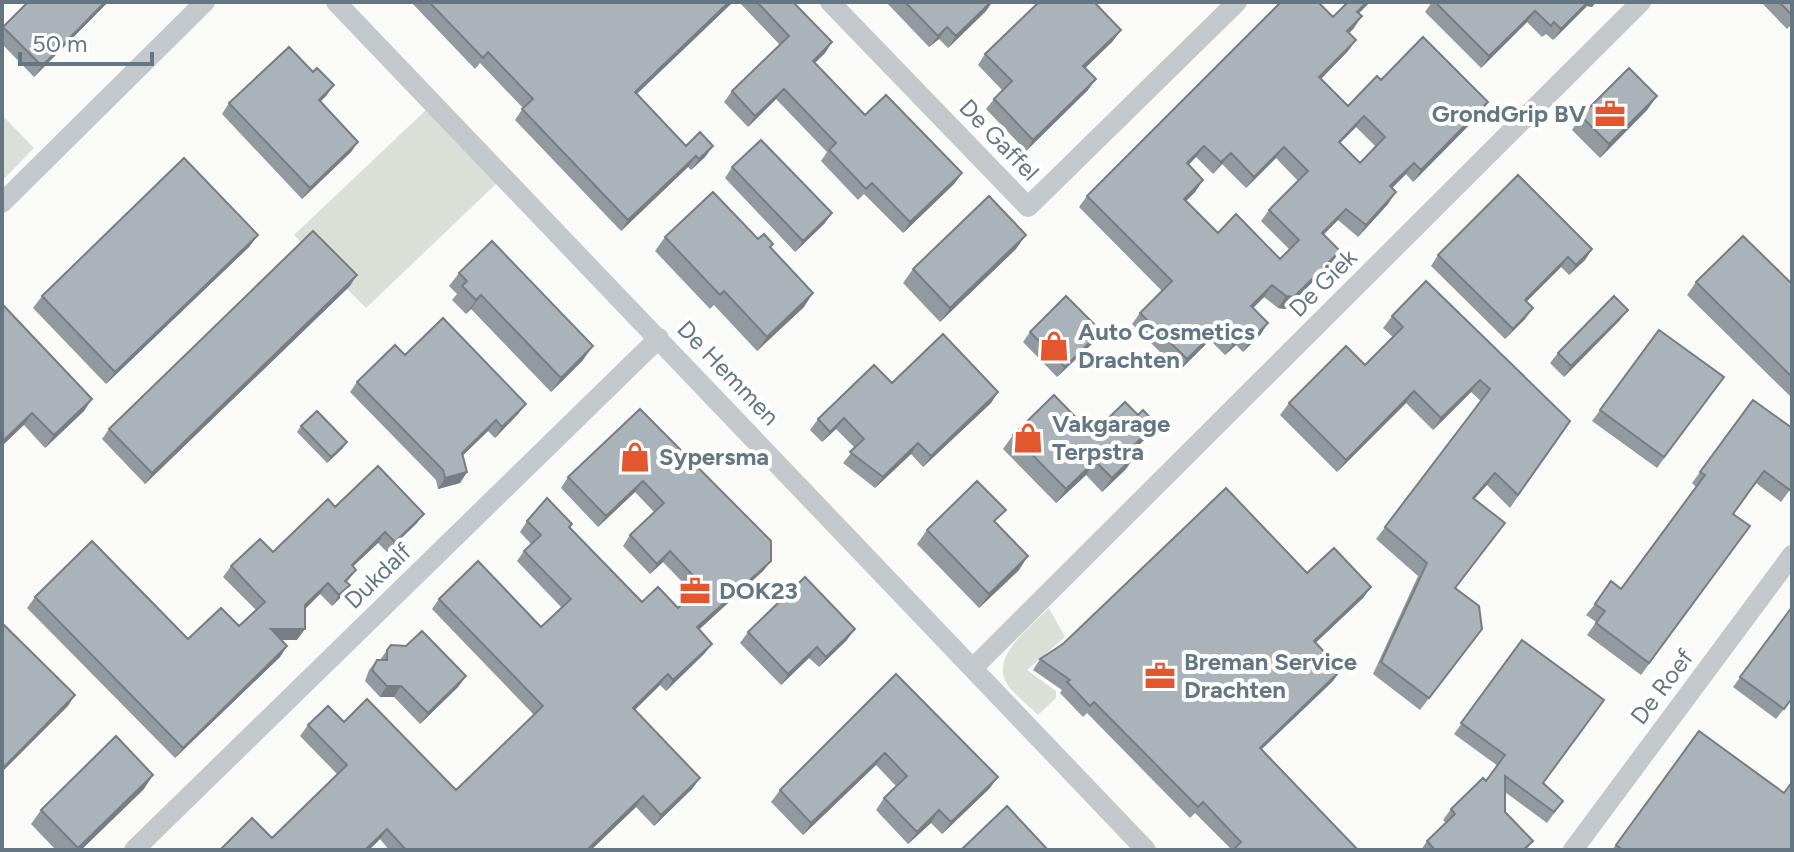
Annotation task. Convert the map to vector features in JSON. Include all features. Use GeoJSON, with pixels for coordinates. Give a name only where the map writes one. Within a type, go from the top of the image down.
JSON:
{"type":"FeatureCollection","features":[{"type":"Feature","properties":{"kind":"street"},"geometry":{"type":"LineString","coordinates":[[2,203],[205,2]]}},
{"type":"Feature","properties":{"kind":"street","name":"De Hemmen"},"geometry":{"type":"LineString","coordinates":[[336,2],[1146,850]]}},
{"type":"Feature","properties":{"kind":"street","name":"De Gaffel"},"geometry":{"type":"LineString","coordinates":[[830,2],[1028,207],[1237,2]]}},
{"type":"Feature","properties":{"kind":"street","name":"De Giek"},"geometry":{"type":"LineString","coordinates":[[973,668],[1641,2]]}},
{"type":"Feature","properties":{"kind":"street","name":"Dukdalf"},"geometry":{"type":"LineString","coordinates":[[134,850],[659,338]]}},
{"type":"Feature","properties":{"kind":"street","name":"De Roef"},"geometry":{"type":"LineString","coordinates":[[1573,850],[1792,555]]}},
{"type":"Feature","properties":{"kind":"shaded area"},"geometry":{"type":"Polygon","coordinates":[[[427,109],[497,183],[366,308],[294,235],[427,109]]]}},
{"type":"Feature","properties":{"kind":"shaded area"},"geometry":{"type":"Polygon","coordinates":[[[2,115],[34,148],[2,181],[2,115]]]}},
{"type":"Feature","properties":{"kind":"shaded area"},"geometry":{"type":"Polygon","coordinates":[[[1049,608],[1065,637],[1027,670],[1056,691],[1056,698],[1038,715],[1006,682],[1004,661],[1016,641],[1049,608]]]}},
{"type":"Feature","properties":{"kind":"building"},"geometry":{"type":"Polygon","coordinates":[[[28,2],[105,2],[42,66],[3,27],[28,2]]]}},
{"type":"Feature","properties":{"kind":"building"},"geometry":{"type":"Polygon","coordinates":[[[429,2],[729,2],[635,92],[686,146],[700,132],[713,146],[699,159],[696,156],[628,220],[522,109],[533,99],[488,52],[483,58],[429,2]]]}},
{"type":"Feature","properties":{"kind":"building"},"geometry":{"type":"Polygon","coordinates":[[[757,2],[793,2],[832,42],[813,61],[865,115],[886,95],[962,173],[910,222],[872,183],[866,189],[829,150],[836,143],[784,89],[755,116],[732,91],[789,36],[757,2]]]}},
{"type":"Feature","properties":{"kind":"building"},"geometry":{"type":"Polygon","coordinates":[[[905,2],[991,2],[956,36],[947,27],[938,36],[905,2]]]}},
{"type":"Feature","properties":{"kind":"building"},"geometry":{"type":"Polygon","coordinates":[[[1039,2],[1094,2],[1121,30],[1083,66],[1096,79],[1033,140],[994,99],[1012,81],[985,54],[1039,2]]]}},
{"type":"Feature","properties":{"kind":"building"},"geometry":{"type":"Polygon","coordinates":[[[1281,2],[1318,2],[1333,17],[1348,2],[1367,2],[1357,12],[1362,16],[1347,31],[1356,40],[1319,77],[1348,106],[1377,76],[1381,80],[1423,37],[1488,102],[1421,170],[1414,163],[1390,186],[1396,192],[1366,225],[1346,209],[1322,233],[1340,251],[1294,297],[1286,296],[1272,285],[1251,306],[1268,323],[1251,340],[1244,333],[1233,344],[1218,329],[1187,359],[1140,313],[1172,281],[1087,196],[1281,2]],[[1364,116],[1339,142],[1360,163],[1385,137],[1364,116]],[[1204,146],[1187,163],[1203,180],[1184,199],[1218,233],[1236,214],[1280,259],[1299,240],[1269,210],[1308,171],[1284,147],[1254,177],[1231,153],[1221,162],[1204,146]]]}},
{"type":"Feature","properties":{"kind":"building"},"geometry":{"type":"Polygon","coordinates":[[[1435,2],[1588,2],[1561,29],[1554,22],[1551,26],[1535,11],[1489,56],[1435,2]]]}},
{"type":"Feature","properties":{"kind":"building"},"geometry":{"type":"Polygon","coordinates":[[[1779,2],[1792,2],[1792,15],[1779,2]]]}},
{"type":"Feature","properties":{"kind":"building"},"geometry":{"type":"Polygon","coordinates":[[[289,47],[313,72],[317,68],[334,85],[319,100],[358,142],[310,188],[229,103],[289,47]]]}},
{"type":"Feature","properties":{"kind":"building"},"geometry":{"type":"Polygon","coordinates":[[[1629,68],[1657,96],[1609,144],[1581,116],[1629,68]]]}},
{"type":"Feature","properties":{"kind":"building"},"geometry":{"type":"Polygon","coordinates":[[[761,140],[832,213],[803,241],[732,167],[761,140]]]}},
{"type":"Feature","properties":{"kind":"building"},"geometry":{"type":"Polygon","coordinates":[[[184,158],[258,235],[115,372],[42,296],[184,158]]]}},
{"type":"Feature","properties":{"kind":"building"},"geometry":{"type":"Polygon","coordinates":[[[1518,175],[1592,249],[1576,265],[1568,257],[1525,300],[1533,308],[1513,329],[1438,255],[1518,175]]]}},
{"type":"Feature","properties":{"kind":"building"},"geometry":{"type":"Polygon","coordinates":[[[713,192],[758,239],[764,234],[773,244],[770,247],[813,293],[767,337],[724,291],[720,295],[665,237],[713,192]]]}},
{"type":"Feature","properties":{"kind":"building"},"geometry":{"type":"Polygon","coordinates":[[[989,196],[1026,235],[950,308],[913,269],[989,196]]]}},
{"type":"Feature","properties":{"kind":"building"},"geometry":{"type":"Polygon","coordinates":[[[313,231],[357,275],[152,473],[109,429],[313,231]]]}},
{"type":"Feature","properties":{"kind":"building"},"geometry":{"type":"Polygon","coordinates":[[[1743,236],[1792,284],[1792,377],[1696,282],[1743,236]]]}},
{"type":"Feature","properties":{"kind":"building"},"geometry":{"type":"Polygon","coordinates":[[[492,241],[593,346],[561,378],[481,295],[476,300],[462,286],[467,281],[459,273],[492,241]]]}},
{"type":"Feature","properties":{"kind":"building"},"geometry":{"type":"Polygon","coordinates":[[[1426,281],[1570,421],[1518,495],[1495,473],[1473,498],[1505,523],[1455,588],[1479,606],[1482,629],[1429,698],[1381,662],[1427,563],[1385,527],[1490,389],[1480,380],[1441,418],[1414,391],[1346,460],[1289,403],[1346,346],[1365,365],[1403,327],[1392,316],[1426,281]]]}},
{"type":"Feature","properties":{"kind":"building"},"geometry":{"type":"Polygon","coordinates":[[[1066,296],[1101,331],[1065,367],[1030,332],[1066,296]]]}},
{"type":"Feature","properties":{"kind":"building"},"geometry":{"type":"Polygon","coordinates":[[[1614,296],[1628,310],[1571,366],[1558,353],[1614,296]]]}},
{"type":"Feature","properties":{"kind":"building"},"geometry":{"type":"Polygon","coordinates":[[[4,306],[92,399],[54,435],[32,413],[2,442],[4,306]]]}},
{"type":"Feature","properties":{"kind":"building"},"geometry":{"type":"Polygon","coordinates":[[[443,318],[526,404],[502,427],[496,420],[462,453],[467,472],[445,478],[443,470],[357,382],[395,345],[405,355],[443,318]]]}},
{"type":"Feature","properties":{"kind":"building"},"geometry":{"type":"Polygon","coordinates":[[[1659,330],[1724,377],[1664,457],[1600,410],[1659,330]]]}},
{"type":"Feature","properties":{"kind":"building"},"geometry":{"type":"Polygon","coordinates":[[[943,334],[998,392],[931,456],[918,443],[883,477],[850,452],[864,439],[844,418],[830,432],[818,419],[874,365],[892,383],[943,334]]]}},
{"type":"Feature","properties":{"kind":"building"},"geometry":{"type":"Polygon","coordinates":[[[1054,395],[1092,434],[1125,402],[1138,415],[1143,410],[1156,424],[1130,449],[1136,455],[1112,478],[1095,461],[1066,489],[1013,435],[1054,395]]]}},
{"type":"Feature","properties":{"kind":"building"},"geometry":{"type":"Polygon","coordinates":[[[1753,400],[1792,428],[1792,487],[1790,490],[1764,471],[1733,514],[1750,526],[1649,663],[1596,623],[1605,611],[1595,604],[1611,581],[1621,589],[1705,475],[1700,472],[1753,400]]]}},
{"type":"Feature","properties":{"kind":"building"},"geometry":{"type":"Polygon","coordinates":[[[640,409],[771,541],[771,561],[697,627],[712,644],[673,680],[668,674],[633,708],[700,778],[661,815],[643,796],[587,850],[406,850],[387,829],[365,850],[220,850],[252,818],[272,838],[347,765],[308,725],[328,706],[344,722],[367,699],[456,790],[543,706],[439,599],[478,561],[541,627],[571,599],[524,551],[541,535],[527,521],[547,498],[572,524],[569,527],[642,602],[658,587],[678,608],[702,585],[670,551],[657,564],[630,535],[664,503],[643,481],[606,516],[568,477],[640,409]]]}},
{"type":"Feature","properties":{"kind":"building"},"geometry":{"type":"Polygon","coordinates":[[[317,411],[347,442],[331,457],[301,426],[317,411]]]}},
{"type":"Feature","properties":{"kind":"building"},"geometry":{"type":"Polygon","coordinates":[[[378,466],[424,514],[395,542],[385,532],[352,565],[356,570],[345,581],[350,585],[339,595],[328,583],[305,605],[305,629],[271,629],[287,646],[183,748],[35,597],[92,541],[188,639],[221,608],[239,626],[265,602],[231,566],[260,539],[273,552],[328,499],[335,507],[378,466]]]}},
{"type":"Feature","properties":{"kind":"building"},"geometry":{"type":"Polygon","coordinates":[[[977,481],[1006,510],[994,521],[1028,556],[989,594],[927,530],[977,481]]]}},
{"type":"Feature","properties":{"kind":"building"},"geometry":{"type":"Polygon","coordinates":[[[1226,488],[1307,573],[1334,548],[1371,587],[1314,641],[1341,670],[1260,748],[1358,850],[1233,850],[1241,842],[1203,802],[1198,807],[1094,702],[1090,706],[1067,682],[1070,680],[1040,659],[1063,644],[1226,488]]]}},
{"type":"Feature","properties":{"kind":"building"},"geometry":{"type":"Polygon","coordinates":[[[805,577],[855,629],[826,657],[817,647],[788,674],[748,632],[805,577]]]}},
{"type":"Feature","properties":{"kind":"building"},"geometry":{"type":"Polygon","coordinates":[[[1792,607],[1792,698],[1784,709],[1740,677],[1792,607]]]}},
{"type":"Feature","properties":{"kind":"building"},"geometry":{"type":"Polygon","coordinates":[[[2,623],[75,695],[2,769],[2,623]]]}},
{"type":"Feature","properties":{"kind":"building"},"geometry":{"type":"Polygon","coordinates":[[[422,631],[466,676],[428,713],[401,686],[387,686],[372,670],[377,660],[387,660],[387,650],[391,645],[406,646],[422,631]]]}},
{"type":"Feature","properties":{"kind":"building"},"geometry":{"type":"Polygon","coordinates":[[[1522,640],[1604,700],[1543,783],[1563,801],[1554,812],[1505,776],[1505,812],[1533,841],[1523,850],[1435,850],[1427,841],[1455,814],[1451,809],[1483,778],[1486,781],[1505,755],[1461,723],[1522,640]]]}},
{"type":"Feature","properties":{"kind":"building"},"geometry":{"type":"Polygon","coordinates":[[[896,674],[998,777],[951,822],[939,810],[917,832],[884,798],[907,776],[885,753],[811,823],[780,790],[896,674]]]}},
{"type":"Feature","properties":{"kind":"building"},"geometry":{"type":"Polygon","coordinates":[[[1699,731],[1784,793],[1792,782],[1792,850],[1623,850],[1616,845],[1699,731]]]}},
{"type":"Feature","properties":{"kind":"building"},"geometry":{"type":"Polygon","coordinates":[[[116,736],[153,775],[78,848],[41,810],[116,736]]]}},
{"type":"Feature","properties":{"kind":"building"},"geometry":{"type":"Polygon","coordinates":[[[1007,806],[1048,850],[961,850],[1007,806]]]}},
{"type":"Feature","properties":{"kind":"place","name":"GrondGrip BV"},"geometry":{"type":"Point","coordinates":[1610,114]}},
{"type":"Feature","properties":{"kind":"place","name":"Auto Cosmetics Drachten"},"geometry":{"type":"Point","coordinates":[1054,346]}},
{"type":"Feature","properties":{"kind":"place","name":"Vakgarage Terpstra"},"geometry":{"type":"Point","coordinates":[1028,438]}},
{"type":"Feature","properties":{"kind":"place","name":"Sypersma"},"geometry":{"type":"Point","coordinates":[635,457]}},
{"type":"Feature","properties":{"kind":"place","name":"DOK23"},"geometry":{"type":"Point","coordinates":[695,591]}},
{"type":"Feature","properties":{"kind":"place","name":"Breman Service Drachten"},"geometry":{"type":"Point","coordinates":[1160,676]}}]}
